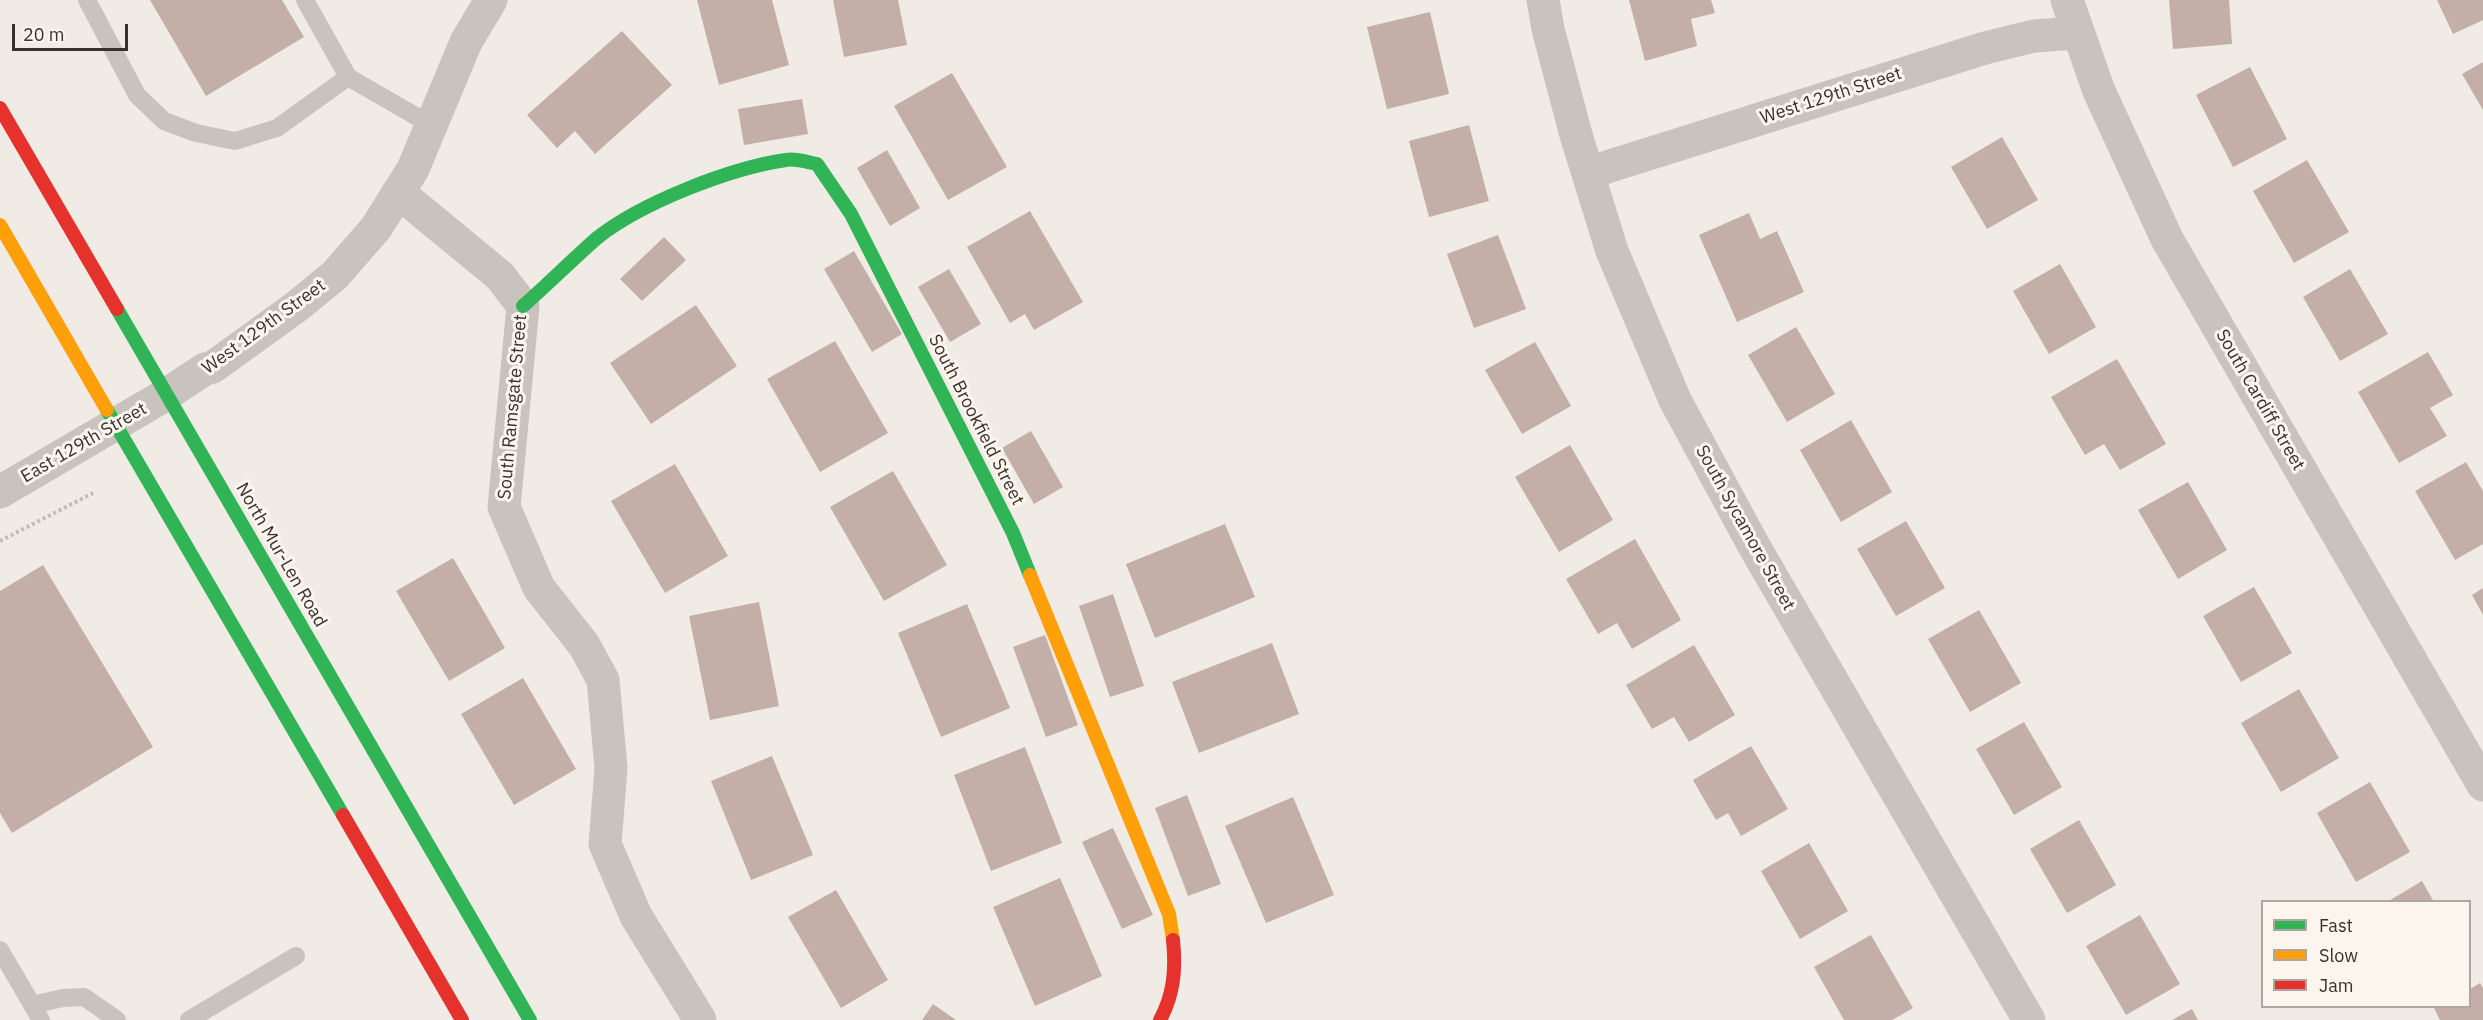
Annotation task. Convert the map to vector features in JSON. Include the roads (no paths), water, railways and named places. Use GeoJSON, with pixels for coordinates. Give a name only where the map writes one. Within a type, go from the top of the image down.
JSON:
{"type":"FeatureCollection","features":[{"type":"Feature","properties":{"kind":"main road","name":"North Mur-Len Road"},"geometry":{"type":"LineString","coordinates":[[0,108],[530,1020]]}},
{"type":"Feature","properties":{"kind":"main road","name":"South Brookfield Street"},"geometry":{"type":"LineString","coordinates":[[523,306],[599,237],[651,205],[694,186],[737,171],[788,159],[816,164],[851,214],[1013,533],[1169,914],[1176,964],[1168,1006],[1160,1020]]}},
{"type":"Feature","properties":{"kind":"main road"},"geometry":{"type":"LineString","coordinates":[[0,225],[462,1020]]}},
{"type":"Feature","properties":{"kind":"street","name":"West 129th Street"},"geometry":{"type":"LineString","coordinates":[[167,394],[205,369],[213,367],[296,307],[335,275],[376,228],[413,169],[466,42],[491,0]]}},
{"type":"Feature","properties":{"kind":"street","name":"South Sycamore Street"},"geometry":{"type":"LineString","coordinates":[[1543,0],[1548,29],[1612,251],[1675,400],[1754,546],[2029,1020]]}},
{"type":"Feature","properties":{"kind":"street","name":"South Cardiff Street"},"geometry":{"type":"LineString","coordinates":[[2067,0],[2099,91],[2167,239],[2483,785]]}},
{"type":"Feature","properties":{"kind":"street","name":"West 129th Street"},"geometry":{"type":"LineString","coordinates":[[1588,173],[1985,48],[2034,36],[2077,33]]}},
{"type":"Feature","properties":{"kind":"street","name":"South Ramsgate Street"},"geometry":{"type":"LineString","coordinates":[[398,192],[500,276],[523,306],[504,507],[539,588],[584,645],[603,680],[611,768],[606,844],[636,915],[700,1020]]}},
{"type":"Feature","properties":{"kind":"street","name":"East 129th Street"},"geometry":{"type":"LineString","coordinates":[[0,492],[167,394]]}},
{"type":"Feature","properties":{"kind":"lane"},"geometry":{"type":"LineString","coordinates":[[87,0],[137,95],[164,121],[196,132],[235,141],[277,128],[348,77]]}},
{"type":"Feature","properties":{"kind":"lane"},"geometry":{"type":"LineString","coordinates":[[305,0],[348,77],[431,125]]}},
{"type":"Feature","properties":{"kind":"lane"},"geometry":{"type":"LineString","coordinates":[[0,950],[37,1012],[63,998],[84,997],[117,1020]]}},
{"type":"Feature","properties":{"kind":"lane"},"geometry":{"type":"LineString","coordinates":[[189,1020],[297,956]]}}]}
